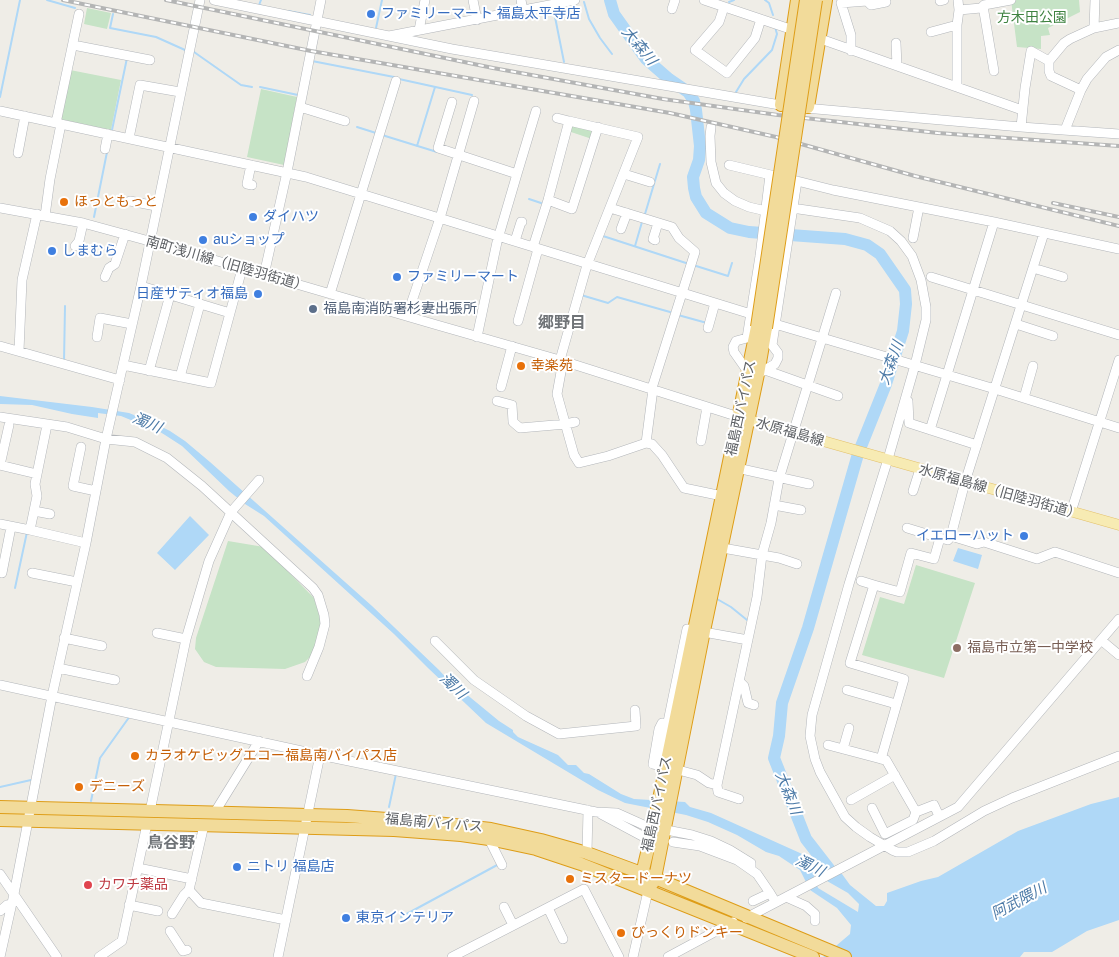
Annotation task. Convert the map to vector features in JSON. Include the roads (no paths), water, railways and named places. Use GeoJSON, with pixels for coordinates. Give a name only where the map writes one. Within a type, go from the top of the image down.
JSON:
{"type":"FeatureCollection","features":[{"type":"Feature","properties":{"kind":"highway"},"geometry":{"type":"LineString","coordinates":[[783,106],[794,31],[796,0]]}},
{"type":"Feature","properties":{"kind":"highway","name":"福島西バイパス"},"geometry":{"type":"LineString","coordinates":[[766,327],[806,0]]}},
{"type":"Feature","properties":{"kind":"highway","name":"福島西バイパス"},"geometry":{"type":"LineString","coordinates":[[648,891],[655,878],[659,827],[666,789],[743,419],[757,372],[766,327],[816,0]]}},
{"type":"Feature","properties":{"kind":"highway"},"geometry":{"type":"LineString","coordinates":[[807,108],[817,38],[826,0]]}},
{"type":"Feature","properties":{"kind":"highway","name":"福島西バイパス"},"geometry":{"type":"LineString","coordinates":[[727,497],[737,468],[743,419]]}},
{"type":"Feature","properties":{"kind":"highway","name":"福島南バイパス"},"geometry":{"type":"LineString","coordinates":[[0,807],[216,812],[489,839],[550,853],[813,957]]}},
{"type":"Feature","properties":{"kind":"highway","name":"福島南バイパス"},"geometry":{"type":"LineString","coordinates":[[0,820],[204,825],[307,821],[347,816],[467,825],[525,836],[586,853],[655,878],[845,957]]}},
{"type":"Feature","properties":{"kind":"highway","name":"福島西バイパス"},"geometry":{"type":"LineString","coordinates":[[642,874],[659,827]]}},
{"type":"Feature","properties":{"kind":"highway"},"geometry":{"type":"LineString","coordinates":[[642,874],[648,891]]}},
{"type":"Feature","properties":{"kind":"main road","name":"水原福島線"},"geometry":{"type":"LineString","coordinates":[[743,419],[885,458]]}},
{"type":"Feature","properties":{"kind":"main road","name":"水原福島線（旧陸羽街道）"},"geometry":{"type":"LineString","coordinates":[[885,458],[1119,525]]}},
{"type":"Feature","properties":{"kind":"street"},"geometry":{"type":"LineString","coordinates":[[0,957],[64,638],[141,286],[168,146],[200,0]]}},
{"type":"Feature","properties":{"kind":"street"},"geometry":{"type":"LineString","coordinates":[[214,0],[387,37],[783,106]]}},
{"type":"Feature","properties":{"kind":"street"},"geometry":{"type":"LineString","coordinates":[[264,275],[287,172],[321,0]]}},
{"type":"Feature","properties":{"kind":"street"},"geometry":{"type":"LineString","coordinates":[[419,30],[425,0]]}},
{"type":"Feature","properties":{"kind":"street"},"geometry":{"type":"LineString","coordinates":[[473,0],[477,20]]}},
{"type":"Feature","properties":{"kind":"street"},"geometry":{"type":"LineString","coordinates":[[521,0],[523,11]]}},
{"type":"Feature","properties":{"kind":"street"},"geometry":{"type":"LineString","coordinates":[[387,37],[575,0]]}},
{"type":"Feature","properties":{"kind":"street"},"geometry":{"type":"LineString","coordinates":[[704,0],[722,4],[794,31]]}},
{"type":"Feature","properties":{"kind":"street"},"geometry":{"type":"LineString","coordinates":[[957,87],[958,0]]}},
{"type":"Feature","properties":{"kind":"street"},"geometry":{"type":"LineString","coordinates":[[959,10],[981,8],[1011,0]]}},
{"type":"Feature","properties":{"kind":"street"},"geometry":{"type":"LineString","coordinates":[[1094,28],[1095,0]]}},
{"type":"Feature","properties":{"kind":"street"},"geometry":{"type":"LineString","coordinates":[[851,51],[850,35],[841,3],[867,1],[871,5],[886,2]]}},
{"type":"Feature","properties":{"kind":"street"},"geometry":{"type":"LineString","coordinates":[[722,4],[720,22],[695,50],[726,73],[755,38],[761,20]]}},
{"type":"Feature","properties":{"kind":"street"},"geometry":{"type":"LineString","coordinates":[[983,6],[994,71]]}},
{"type":"Feature","properties":{"kind":"street"},"geometry":{"type":"LineString","coordinates":[[19,351],[22,280],[50,178],[58,124],[79,14]]}},
{"type":"Feature","properties":{"kind":"street"},"geometry":{"type":"LineString","coordinates":[[1080,90],[1051,76],[1049,61],[1064,43],[1094,28],[1119,23]]}},
{"type":"Feature","properties":{"kind":"street"},"geometry":{"type":"LineString","coordinates":[[931,32],[957,25]]}},
{"type":"Feature","properties":{"kind":"street"},"geometry":{"type":"LineString","coordinates":[[817,38],[1022,110]]}},
{"type":"Feature","properties":{"kind":"street"},"geometry":{"type":"LineString","coordinates":[[896,43],[897,66]]}},
{"type":"Feature","properties":{"kind":"street"},"geometry":{"type":"LineString","coordinates":[[73,45],[150,60]]}},
{"type":"Feature","properties":{"kind":"street"},"geometry":{"type":"LineString","coordinates":[[1065,130],[1080,90],[1100,62],[1119,50]]}},
{"type":"Feature","properties":{"kind":"street"},"geometry":{"type":"LineString","coordinates":[[1021,127],[1031,51],[1049,61]]}},
{"type":"Feature","properties":{"kind":"street"},"geometry":{"type":"LineString","coordinates":[[330,294],[396,81]]}},
{"type":"Feature","properties":{"kind":"street"},"geometry":{"type":"LineString","coordinates":[[129,138],[140,84],[180,92]]}},
{"type":"Feature","properties":{"kind":"street"},"geometry":{"type":"LineString","coordinates":[[407,316],[440,218],[474,101]]}},
{"type":"Feature","properties":{"kind":"street"},"geometry":{"type":"LineString","coordinates":[[452,102],[438,148],[517,174]]}},
{"type":"Feature","properties":{"kind":"street"},"geometry":{"type":"LineString","coordinates":[[300,107],[345,121]]}},
{"type":"Feature","properties":{"kind":"street"},"geometry":{"type":"LineString","coordinates":[[807,108],[1119,134]]}},
{"type":"Feature","properties":{"kind":"street"},"geometry":{"type":"LineString","coordinates":[[477,337],[498,236],[536,111]]}},
{"type":"Feature","properties":{"kind":"street"},"geometry":{"type":"LineString","coordinates":[[0,113],[25,116],[287,172],[751,314]]}},
{"type":"Feature","properties":{"kind":"street"},"geometry":{"type":"LineString","coordinates":[[18,153],[25,116]]}},
{"type":"Feature","properties":{"kind":"street"},"geometry":{"type":"LineString","coordinates":[[557,118],[638,137],[628,151],[624,174],[587,264],[562,360],[557,394],[574,455],[579,463],[608,456],[646,442],[652,444],[662,455],[684,488],[727,497]]}},
{"type":"Feature","properties":{"kind":"street"},"geometry":{"type":"LineString","coordinates":[[518,321],[535,248],[569,121]]}},
{"type":"Feature","properties":{"kind":"street"},"geometry":{"type":"LineString","coordinates":[[548,200],[572,209],[598,127]]}},
{"type":"Feature","properties":{"kind":"street"},"geometry":{"type":"LineString","coordinates":[[712,127],[710,136],[711,162],[716,183],[724,193],[735,201],[766,211]]}},
{"type":"Feature","properties":{"kind":"street"},"geometry":{"type":"LineString","coordinates":[[105,149],[108,134]]}},
{"type":"Feature","properties":{"kind":"street"},"geometry":{"type":"LineString","coordinates":[[251,164],[247,184],[252,185]]}},
{"type":"Feature","properties":{"kind":"street"},"geometry":{"type":"LineString","coordinates":[[729,166],[773,176],[746,338],[736,342],[733,347],[734,352],[757,372],[809,384],[838,396]]}},
{"type":"Feature","properties":{"kind":"street"},"geometry":{"type":"LineString","coordinates":[[624,174],[650,182]]}},
{"type":"Feature","properties":{"kind":"street"},"geometry":{"type":"LineString","coordinates":[[1119,249],[795,181],[786,254],[766,327],[823,338],[1119,428]]}},
{"type":"Feature","properties":{"kind":"street"},"geometry":{"type":"LineString","coordinates":[[130,200],[156,206]]}},
{"type":"Feature","properties":{"kind":"street"},"geometry":{"type":"LineString","coordinates":[[913,238],[919,207]]}},
{"type":"Feature","properties":{"kind":"street","name":"南町浅川線（旧陸羽街道）"},"geometry":{"type":"LineString","coordinates":[[0,208],[83,223],[125,234],[562,360],[743,419]]}},
{"type":"Feature","properties":{"kind":"street"},"geometry":{"type":"LineString","coordinates":[[610,208],[672,227],[679,238],[695,252],[653,389],[646,442]]}},
{"type":"Feature","properties":{"kind":"street"},"geometry":{"type":"LineString","coordinates":[[792,211],[860,218],[890,231],[901,241],[912,256],[921,280],[926,308],[926,320],[905,399],[885,458],[812,715],[810,736],[815,759],[820,772],[845,817],[856,827],[886,846],[897,852],[908,852],[934,841],[984,811],[1012,798],[1119,756]]}},
{"type":"Feature","properties":{"kind":"street"},"geometry":{"type":"LineString","coordinates":[[621,229],[627,213]]}},
{"type":"Feature","properties":{"kind":"street"},"geometry":{"type":"LineString","coordinates":[[515,241],[522,222]]}},
{"type":"Feature","properties":{"kind":"street"},"geometry":{"type":"LineString","coordinates":[[930,430],[994,222]]}},
{"type":"Feature","properties":{"kind":"street"},"geometry":{"type":"LineString","coordinates":[[75,246],[79,241],[83,223]]}},
{"type":"Feature","properties":{"kind":"street"},"geometry":{"type":"LineString","coordinates":[[655,240],[653,239],[658,223]]}},
{"type":"Feature","properties":{"kind":"street"},"geometry":{"type":"LineString","coordinates":[[907,528],[948,540],[951,536],[965,482],[1044,233]]}},
{"type":"Feature","properties":{"kind":"street"},"geometry":{"type":"LineString","coordinates":[[105,277],[109,268],[115,264],[125,234]]}},
{"type":"Feature","properties":{"kind":"street"},"geometry":{"type":"LineString","coordinates":[[1033,268],[1064,278]]}},
{"type":"Feature","properties":{"kind":"street"},"geometry":{"type":"LineString","coordinates":[[123,365],[210,383],[242,269]]}},
{"type":"Feature","properties":{"kind":"street"},"geometry":{"type":"LineString","coordinates":[[931,276],[1119,335]]}},
{"type":"Feature","properties":{"kind":"street"},"geometry":{"type":"LineString","coordinates":[[141,286],[230,313]]}},
{"type":"Feature","properties":{"kind":"street"},"geometry":{"type":"LineString","coordinates":[[739,799],[718,792],[717,786],[757,597],[762,555],[779,479],[836,294]]}},
{"type":"Feature","properties":{"kind":"street"},"geometry":{"type":"LineString","coordinates":[[149,371],[170,295]]}},
{"type":"Feature","properties":{"kind":"street"},"geometry":{"type":"LineString","coordinates":[[708,328],[715,303]]}},
{"type":"Feature","properties":{"kind":"street"},"geometry":{"type":"LineString","coordinates":[[180,377],[200,304]]}},
{"type":"Feature","properties":{"kind":"street"},"geometry":{"type":"LineString","coordinates":[[97,338],[100,318],[132,324]]}},
{"type":"Feature","properties":{"kind":"street"},"geometry":{"type":"LineString","coordinates":[[1016,324],[1053,336]]}},
{"type":"Feature","properties":{"kind":"street"},"geometry":{"type":"LineString","coordinates":[[0,346],[120,380]]}},
{"type":"Feature","properties":{"kind":"street"},"geometry":{"type":"LineString","coordinates":[[501,387],[512,346]]}},
{"type":"Feature","properties":{"kind":"street"},"geometry":{"type":"LineString","coordinates":[[1071,512],[1119,360]]}},
{"type":"Feature","properties":{"kind":"street"},"geometry":{"type":"LineString","coordinates":[[1024,398],[1033,366]]}},
{"type":"Feature","properties":{"kind":"street"},"geometry":{"type":"LineString","coordinates":[[905,399],[909,401],[909,423],[977,445]]}},
{"type":"Feature","properties":{"kind":"street"},"geometry":{"type":"LineString","coordinates":[[497,402],[512,405],[513,422],[520,428],[576,422]]}},
{"type":"Feature","properties":{"kind":"street"},"geometry":{"type":"LineString","coordinates":[[701,441],[707,407]]}},
{"type":"Feature","properties":{"kind":"street"},"geometry":{"type":"LineString","coordinates":[[0,418],[67,427],[106,439],[135,442],[167,458],[233,510],[318,595],[325,624],[307,676]]}},
{"type":"Feature","properties":{"kind":"street"},"geometry":{"type":"LineString","coordinates":[[10,425],[0,465],[37,474]]}},
{"type":"Feature","properties":{"kind":"street"},"geometry":{"type":"LineString","coordinates":[[30,530],[37,496],[35,484],[46,430]]}},
{"type":"Feature","properties":{"kind":"street"},"geometry":{"type":"LineString","coordinates":[[81,448],[73,486],[96,491]]}},
{"type":"Feature","properties":{"kind":"street"},"geometry":{"type":"LineString","coordinates":[[737,468],[779,479],[810,484]]}},
{"type":"Feature","properties":{"kind":"street"},"geometry":{"type":"LineString","coordinates":[[913,491],[920,469]]}},
{"type":"Feature","properties":{"kind":"street"},"geometry":{"type":"LineString","coordinates":[[150,811],[186,639],[209,560],[233,510],[259,480]]}},
{"type":"Feature","properties":{"kind":"street"},"geometry":{"type":"LineString","coordinates":[[774,505],[801,510]]}},
{"type":"Feature","properties":{"kind":"street"},"geometry":{"type":"LineString","coordinates":[[34,510],[50,514]]}},
{"type":"Feature","properties":{"kind":"street"},"geometry":{"type":"LineString","coordinates":[[0,524],[86,544]]}},
{"type":"Feature","properties":{"kind":"street"},"geometry":{"type":"LineString","coordinates":[[2,573],[11,527]]}},
{"type":"Feature","properties":{"kind":"street"},"geometry":{"type":"LineString","coordinates":[[951,536],[977,544],[984,542],[1037,559],[1056,552],[1119,573]]}},
{"type":"Feature","properties":{"kind":"street"},"geometry":{"type":"LineString","coordinates":[[860,581],[900,592],[911,553],[934,559],[940,538]]}},
{"type":"Feature","properties":{"kind":"street"},"geometry":{"type":"LineString","coordinates":[[717,547],[762,555],[797,564]]}},
{"type":"Feature","properties":{"kind":"street"},"geometry":{"type":"LineString","coordinates":[[32,573],[77,582]]}},
{"type":"Feature","properties":{"kind":"street"},"geometry":{"type":"LineString","coordinates":[[874,584],[850,663],[904,679],[881,759]]}},
{"type":"Feature","properties":{"kind":"street"},"geometry":{"type":"LineString","coordinates":[[668,957],[729,924],[748,917],[886,846],[958,807],[1119,619]]}},
{"type":"Feature","properties":{"kind":"street"},"geometry":{"type":"LineString","coordinates":[[660,766],[686,629],[748,640]]}},
{"type":"Feature","properties":{"kind":"street"},"geometry":{"type":"LineString","coordinates":[[157,633],[186,639]]}},
{"type":"Feature","properties":{"kind":"street"},"geometry":{"type":"LineString","coordinates":[[64,638],[102,646]]}},
{"type":"Feature","properties":{"kind":"street"},"geometry":{"type":"LineString","coordinates":[[1101,640],[1119,656]]}},
{"type":"Feature","properties":{"kind":"street"},"geometry":{"type":"LineString","coordinates":[[435,641],[474,680],[526,716],[559,734],[636,726],[635,710]]}},
{"type":"Feature","properties":{"kind":"street"},"geometry":{"type":"LineString","coordinates":[[58,668],[115,680]]}},
{"type":"Feature","properties":{"kind":"street"},"geometry":{"type":"LineString","coordinates":[[739,681],[744,686],[748,702],[754,705]]}},
{"type":"Feature","properties":{"kind":"street"},"geometry":{"type":"LineString","coordinates":[[0,684],[592,811],[616,813],[630,820],[710,840],[751,863],[751,869]]}},
{"type":"Feature","properties":{"kind":"street"},"geometry":{"type":"LineString","coordinates":[[847,690],[896,704]]}},
{"type":"Feature","properties":{"kind":"street"},"geometry":{"type":"LineString","coordinates":[[843,749],[849,728]]}},
{"type":"Feature","properties":{"kind":"street"},"geometry":{"type":"LineString","coordinates":[[216,812],[259,741]]}},
{"type":"Feature","properties":{"kind":"street"},"geometry":{"type":"LineString","coordinates":[[828,745],[886,760],[916,812],[914,820],[885,834],[872,808]]}},
{"type":"Feature","properties":{"kind":"street"},"geometry":{"type":"LineString","coordinates":[[278,957],[320,754]]}},
{"type":"Feature","properties":{"kind":"street"},"geometry":{"type":"LineString","coordinates":[[682,771],[697,775],[717,786]]}},
{"type":"Feature","properties":{"kind":"street"},"geometry":{"type":"LineString","coordinates":[[852,800],[895,775]]}},
{"type":"Feature","properties":{"kind":"street"},"geometry":{"type":"LineString","coordinates":[[916,812],[934,805],[939,816]]}},
{"type":"Feature","properties":{"kind":"street"},"geometry":{"type":"LineString","coordinates":[[592,811],[644,838]]}},
{"type":"Feature","properties":{"kind":"street"},"geometry":{"type":"LineString","coordinates":[[586,853],[592,811]]}},
{"type":"Feature","properties":{"kind":"street"},"geometry":{"type":"LineString","coordinates":[[99,957],[122,941],[148,824]]}},
{"type":"Feature","properties":{"kind":"street"},"geometry":{"type":"LineString","coordinates":[[172,914],[189,890],[204,825]]}},
{"type":"Feature","properties":{"kind":"street"},"geometry":{"type":"LineString","coordinates":[[489,839],[502,865]]}},
{"type":"Feature","properties":{"kind":"street"},"geometry":{"type":"LineString","coordinates":[[673,842],[700,846],[737,860],[757,874],[776,902]]}},
{"type":"Feature","properties":{"kind":"street"},"geometry":{"type":"LineString","coordinates":[[138,868],[192,879]]}},
{"type":"Feature","properties":{"kind":"street"},"geometry":{"type":"LineString","coordinates":[[0,874],[57,957]]}},
{"type":"Feature","properties":{"kind":"street"},"geometry":{"type":"LineString","coordinates":[[452,957],[584,889],[619,957]]}},
{"type":"Feature","properties":{"kind":"street"},"geometry":{"type":"LineString","coordinates":[[189,890],[201,903],[286,920]]}},
{"type":"Feature","properties":{"kind":"street"},"geometry":{"type":"LineString","coordinates":[[633,957],[648,891]]}},
{"type":"Feature","properties":{"kind":"street"},"geometry":{"type":"LineString","coordinates":[[753,901],[770,893]]}},
{"type":"Feature","properties":{"kind":"street"},"geometry":{"type":"LineString","coordinates":[[789,895],[815,914],[815,921]]}},
{"type":"Feature","properties":{"kind":"street"},"geometry":{"type":"LineString","coordinates":[[0,911],[7,905],[12,904]]}},
{"type":"Feature","properties":{"kind":"street"},"geometry":{"type":"LineString","coordinates":[[130,905],[158,911]]}},
{"type":"Feature","properties":{"kind":"street"},"geometry":{"type":"LineString","coordinates":[[504,907],[513,925]]}},
{"type":"Feature","properties":{"kind":"street"},"geometry":{"type":"LineString","coordinates":[[548,908],[562,939]]}},
{"type":"Feature","properties":{"kind":"street"},"geometry":{"type":"LineString","coordinates":[[170,931],[183,951],[188,950]]}},
{"type":"Feature","properties":{"kind":"water"},"geometry":{"type":"Polygon","coordinates":[[[0,396],[92,407],[129,413],[170,431],[210,462],[372,606],[450,682],[513,730],[518,737],[558,755],[568,765],[576,765],[584,773],[589,774],[621,794],[634,799],[685,802],[690,807],[711,813],[800,853],[842,874],[850,885],[876,906],[884,906],[887,901],[887,893],[938,877],[1018,831],[1091,804],[1119,797],[1119,920],[1087,931],[1052,952],[1024,952],[1020,957],[823,957],[850,934],[851,925],[837,908],[810,890],[800,870],[779,856],[766,852],[737,835],[708,822],[686,815],[625,803],[598,790],[486,723],[394,634],[264,516],[229,491],[182,446],[152,427],[121,416],[98,413],[98,418],[32,405],[0,404],[0,396]],[[813,873],[818,888],[858,912],[859,904],[848,893],[813,873]]]}},
{"type":"Feature","properties":{"kind":"water"},"geometry":{"type":"Polygon","coordinates":[[[190,516],[209,535],[175,570],[157,553],[190,516]]]}},
{"type":"Feature","properties":{"kind":"water"},"geometry":{"type":"Polygon","coordinates":[[[958,548],[982,555],[978,569],[953,561],[958,548]]]}},
{"type":"Feature","properties":{"kind":"waterway"},"geometry":{"type":"LineString","coordinates":[[0,97],[20,0]]}},
{"type":"Feature","properties":{"kind":"waterway"},"geometry":{"type":"LineString","coordinates":[[47,0],[75,8]]}},
{"type":"Feature","properties":{"kind":"waterway"},"geometry":{"type":"LineString","coordinates":[[261,0],[259,5],[262,6]]}},
{"type":"Feature","properties":{"kind":"waterway"},"geometry":{"type":"LineString","coordinates":[[376,28],[382,0]]}},
{"type":"Feature","properties":{"kind":"waterway","name":"大森川"},"geometry":{"type":"LineString","coordinates":[[610,0],[614,14],[646,59],[669,79],[688,92],[694,101],[700,146],[699,160],[693,177],[694,188],[696,197],[706,213],[730,228],[749,232],[845,239],[867,245],[880,254],[905,290],[906,304],[903,331],[886,384],[858,454],[808,628],[782,703],[779,736],[774,758],[806,839],[837,879]]}},
{"type":"Feature","properties":{"kind":"waterway"},"geometry":{"type":"LineString","coordinates":[[729,2],[734,0]]}},
{"type":"Feature","properties":{"kind":"waterway"},"geometry":{"type":"LineString","coordinates":[[765,0],[769,3],[773,15]]}},
{"type":"Feature","properties":{"kind":"waterway"},"geometry":{"type":"LineString","coordinates":[[584,2],[589,19],[612,54]]}},
{"type":"Feature","properties":{"kind":"waterway"},"geometry":{"type":"LineString","coordinates":[[288,11],[310,15]]}},
{"type":"Feature","properties":{"kind":"waterway"},"geometry":{"type":"LineString","coordinates":[[554,12],[564,62]]}},
{"type":"Feature","properties":{"kind":"waterway"},"geometry":{"type":"LineString","coordinates":[[113,14],[110,28],[156,37],[185,50]]}},
{"type":"Feature","properties":{"kind":"waterway"},"geometry":{"type":"LineString","coordinates":[[736,92],[744,79],[772,50],[777,34],[775,27]]}},
{"type":"Feature","properties":{"kind":"waterway"},"geometry":{"type":"LineString","coordinates":[[194,52],[241,85],[252,87]]}},
{"type":"Feature","properties":{"kind":"waterway"},"geometry":{"type":"LineString","coordinates":[[112,130],[127,58]]}},
{"type":"Feature","properties":{"kind":"waterway"},"geometry":{"type":"LineString","coordinates":[[312,61],[394,77]]}},
{"type":"Feature","properties":{"kind":"waterway"},"geometry":{"type":"LineString","coordinates":[[399,79],[472,95]]}},
{"type":"Feature","properties":{"kind":"waterway"},"geometry":{"type":"LineString","coordinates":[[260,87],[298,95]]}},
{"type":"Feature","properties":{"kind":"waterway"},"geometry":{"type":"LineString","coordinates":[[417,146],[435,87]]}},
{"type":"Feature","properties":{"kind":"waterway"},"geometry":{"type":"LineString","coordinates":[[357,127],[376,133]]}},
{"type":"Feature","properties":{"kind":"waterway"},"geometry":{"type":"LineString","coordinates":[[382,135],[437,152]]}},
{"type":"Feature","properties":{"kind":"waterway"},"geometry":{"type":"LineString","coordinates":[[94,217],[107,152]]}},
{"type":"Feature","properties":{"kind":"waterway"},"geometry":{"type":"LineString","coordinates":[[645,214],[660,164]]}},
{"type":"Feature","properties":{"kind":"waterway"},"geometry":{"type":"LineString","coordinates":[[529,199],[541,203]]}},
{"type":"Feature","properties":{"kind":"waterway"},"geometry":{"type":"LineString","coordinates":[[635,246],[642,222]]}},
{"type":"Feature","properties":{"kind":"waterway"},"geometry":{"type":"LineString","coordinates":[[603,236],[689,264]]}},
{"type":"Feature","properties":{"kind":"waterway"},"geometry":{"type":"LineString","coordinates":[[693,265],[728,276],[732,263]]}},
{"type":"Feature","properties":{"kind":"waterway"},"geometry":{"type":"LineString","coordinates":[[581,295],[608,303],[617,297],[670,312]]}},
{"type":"Feature","properties":{"kind":"waterway"},"geometry":{"type":"LineString","coordinates":[[64,362],[65,306]]}},
{"type":"Feature","properties":{"kind":"waterway"},"geometry":{"type":"LineString","coordinates":[[678,315],[707,323]]}},
{"type":"Feature","properties":{"kind":"waterway"},"geometry":{"type":"LineString","coordinates":[[15,588],[27,532]]}},
{"type":"Feature","properties":{"kind":"waterway"},"geometry":{"type":"LineString","coordinates":[[717,599],[747,620]]}},
{"type":"Feature","properties":{"kind":"waterway"},"geometry":{"type":"LineString","coordinates":[[91,801],[100,758],[130,716]]}},
{"type":"Feature","properties":{"kind":"waterway"},"geometry":{"type":"LineString","coordinates":[[389,807],[396,774]]}},
{"type":"Feature","properties":{"kind":"waterway"},"geometry":{"type":"LineString","coordinates":[[0,787],[31,780]]}},
{"type":"Feature","properties":{"kind":"waterway"},"geometry":{"type":"LineString","coordinates":[[401,917],[499,864]]}},
{"type":"Feature","properties":{"kind":"railway"},"geometry":{"type":"LineString","coordinates":[[63,0],[311,51],[670,113],[776,137],[915,176],[1119,226]]}},
{"type":"Feature","properties":{"kind":"railway"},"geometry":{"type":"LineString","coordinates":[[166,0],[493,68],[663,99],[778,115],[938,133],[1119,146]]}},
{"type":"Feature","properties":{"kind":"railway"},"geometry":{"type":"LineString","coordinates":[[1053,203],[1119,217]]}},
{"type":"Feature","properties":{"kind":"place","name":"ファミリーマート 福島太平寺店"},"geometry":{"type":"Point","coordinates":[371,14]}},
{"type":"Feature","properties":{"kind":"place","name":"ほっともっと"},"geometry":{"type":"Point","coordinates":[64,202]}},
{"type":"Feature","properties":{"kind":"place","name":"ダイハツ"},"geometry":{"type":"Point","coordinates":[253,217]}},
{"type":"Feature","properties":{"kind":"place","name":"auショップ"},"geometry":{"type":"Point","coordinates":[203,240]}},
{"type":"Feature","properties":{"kind":"place","name":"しまむら"},"geometry":{"type":"Point","coordinates":[52,251]}},
{"type":"Feature","properties":{"kind":"place","name":"ファミリーマート"},"geometry":{"type":"Point","coordinates":[397,277]}},
{"type":"Feature","properties":{"kind":"place","name":"日産サティオ福島"},"geometry":{"type":"Point","coordinates":[258,294]}},
{"type":"Feature","properties":{"kind":"place","name":"福島南消防署杉妻出張所"},"geometry":{"type":"Point","coordinates":[313,309]}},
{"type":"Feature","properties":{"kind":"place","name":"幸楽苑"},"geometry":{"type":"Point","coordinates":[521,366]}},
{"type":"Feature","properties":{"kind":"place","name":"イエローハット"},"geometry":{"type":"Point","coordinates":[1024,536]}},
{"type":"Feature","properties":{"kind":"place","name":"福島市立第一中学校"},"geometry":{"type":"Point","coordinates":[957,648]}},
{"type":"Feature","properties":{"kind":"place","name":"カラオケビッグエコー福島南バイパス店"},"geometry":{"type":"Point","coordinates":[135,756]}},
{"type":"Feature","properties":{"kind":"place","name":"デニーズ"},"geometry":{"type":"Point","coordinates":[79,787]}},
{"type":"Feature","properties":{"kind":"place","name":"ニトリ 福島店"},"geometry":{"type":"Point","coordinates":[237,867]}},
{"type":"Feature","properties":{"kind":"place","name":"ミスタードーナツ"},"geometry":{"type":"Point","coordinates":[570,879]}},
{"type":"Feature","properties":{"kind":"place","name":"カワチ薬品"},"geometry":{"type":"Point","coordinates":[88,885]}},
{"type":"Feature","properties":{"kind":"place","name":"東京インテリア"},"geometry":{"type":"Point","coordinates":[346,918]}},
{"type":"Feature","properties":{"kind":"place","name":"びっくりドンキー"},"geometry":{"type":"Point","coordinates":[621,933]}},
{"type":"Feature","properties":{"kind":"district","name":"郷野目"},"geometry":{"type":"Point","coordinates":[562,323]}},
{"type":"Feature","properties":{"kind":"district","name":"鳥谷野"},"geometry":{"type":"Point","coordinates":[171,843]}},
{"type":"Feature","properties":{"kind":"park label","name":"方木田公園"},"geometry":{"type":"Point","coordinates":[1032,18]}},
{"type":"Feature","properties":{"kind":"water label","name":"濁川"},"geometry":{"type":"Point","coordinates":[147,423]}},
{"type":"Feature","properties":{"kind":"water label","name":"濁川"},"geometry":{"type":"Point","coordinates":[453,686]}},
{"type":"Feature","properties":{"kind":"water label","name":"濁川"},"geometry":{"type":"Point","coordinates":[810,866]}},
{"type":"Feature","properties":{"kind":"water label","name":"阿武隈川"},"geometry":{"type":"Point","coordinates":[1019,901]}}]}
